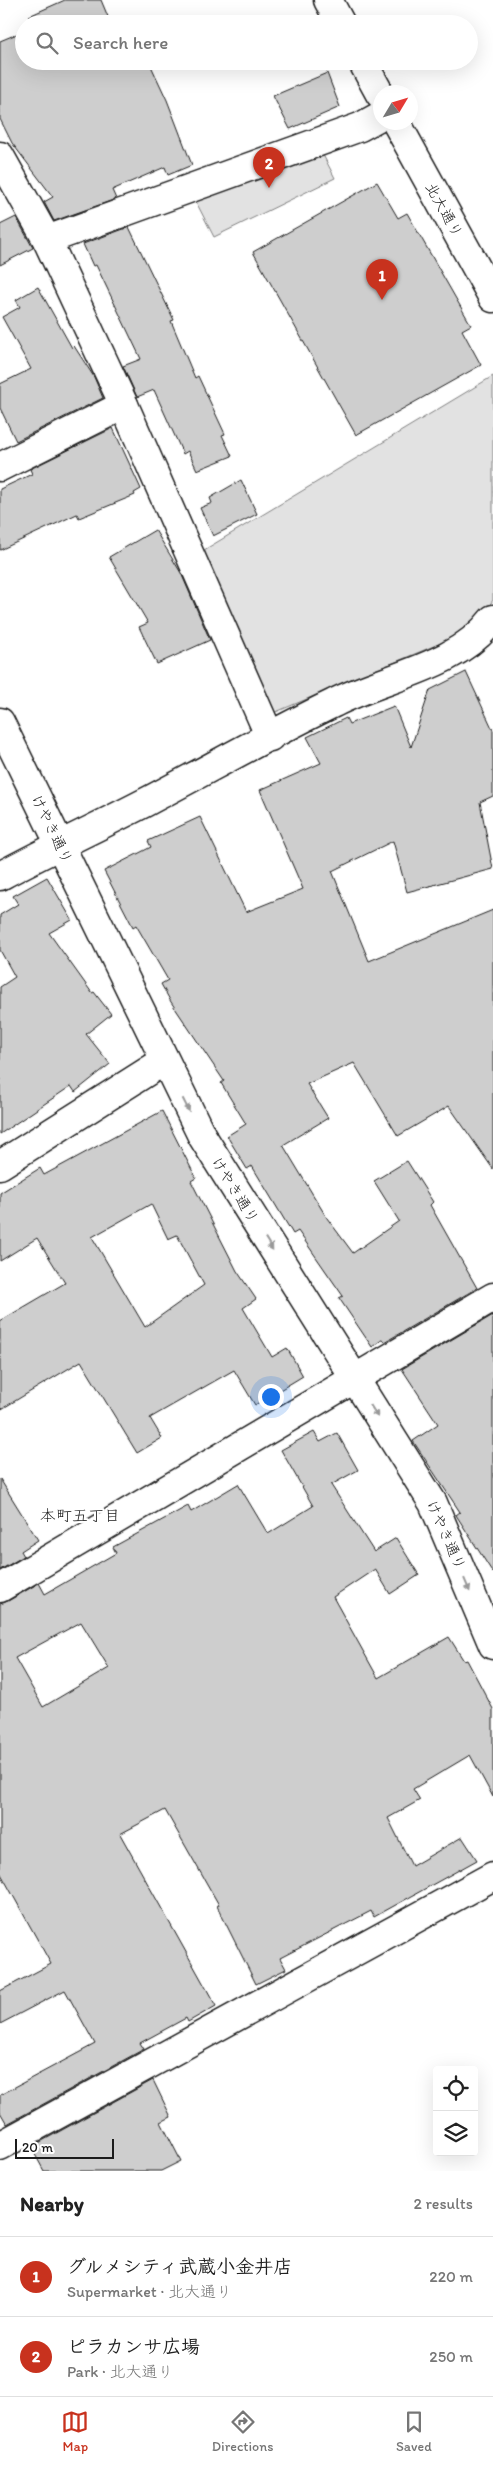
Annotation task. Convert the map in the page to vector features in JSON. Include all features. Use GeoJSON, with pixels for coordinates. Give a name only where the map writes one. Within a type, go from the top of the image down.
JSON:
{"type":"FeatureCollection","features":[{"type":"Feature","properties":{"kind":"street"},"geometry":{"type":"LineString","coordinates":[[328,0],[336,15]]}},
{"type":"Feature","properties":{"kind":"street"},"geometry":{"type":"LineString","coordinates":[[367,70],[375,85]]}},
{"type":"Feature","properties":{"kind":"street"},"geometry":{"type":"LineString","coordinates":[[47,240],[360,127],[373,120]]}},
{"type":"Feature","properties":{"kind":"street","name":"北大通り"},"geometry":{"type":"LineString","coordinates":[[400,130],[493,298]]}},
{"type":"Feature","properties":{"kind":"street"},"geometry":{"type":"LineString","coordinates":[[0,156],[10,194],[47,240],[124,405],[270,737]]}},
{"type":"Feature","properties":{"kind":"street"},"geometry":{"type":"LineString","coordinates":[[0,466],[124,405]]}},
{"type":"Feature","properties":{"kind":"street"},"geometry":{"type":"LineString","coordinates":[[0,876],[336,702],[400,678],[456,651],[480,636],[493,619]]}},
{"type":"Feature","properties":{"kind":"street","name":"けやき通り"},"geometry":{"type":"LineString","coordinates":[[0,722],[202,1136],[433,1503],[493,1645]]}},
{"type":"Feature","properties":{"kind":"street"},"geometry":{"type":"LineString","coordinates":[[0,1165],[164,1061]]}},
{"type":"Feature","properties":{"kind":"street"},"geometry":{"type":"LineString","coordinates":[[0,1588],[493,1297]]}},
{"type":"Feature","properties":{"kind":"street"},"geometry":{"type":"LineString","coordinates":[[0,2146],[493,1876]]}},
{"type":"Feature","properties":{"kind":"shaded area"},"geometry":{"type":"Polygon","coordinates":[[[322,153],[335,178],[214,237],[194,198],[322,153]]]}},
{"type":"Feature","properties":{"kind":"shaded area"},"geometry":{"type":"Polygon","coordinates":[[[493,376],[493,600],[472,630],[271,714],[199,553],[493,376]]]}},
{"type":"Feature","properties":{"kind":"building"},"geometry":{"type":"Polygon","coordinates":[[[65,0],[101,0],[107,15],[31,15],[65,0]]]}},
{"type":"Feature","properties":{"kind":"building"},"geometry":{"type":"Polygon","coordinates":[[[15,35],[15,70],[153,70],[167,100],[192,165],[168,175],[165,167],[112,190],[116,199],[54,221],[44,202],[53,197],[12,143],[0,119],[0,41],[15,35]]]}},
{"type":"Feature","properties":{"kind":"building"},"geometry":{"type":"Polygon","coordinates":[[[327,73],[340,107],[290,129],[273,96],[327,73]]]}},
{"type":"Feature","properties":{"kind":"building"},"geometry":{"type":"Polygon","coordinates":[[[377,182],[398,218],[407,213],[471,325],[462,330],[481,365],[356,435],[253,252],[377,182]]]}},
{"type":"Feature","properties":{"kind":"building"},"geometry":{"type":"Polygon","coordinates":[[[16,217],[33,248],[0,265],[0,225],[16,217]]]}},
{"type":"Feature","properties":{"kind":"building"},"geometry":{"type":"Polygon","coordinates":[[[129,227],[174,320],[171,321],[195,378],[198,376],[225,434],[222,435],[232,456],[197,470],[188,451],[183,454],[154,390],[137,397],[123,366],[141,359],[96,265],[93,266],[83,244],[129,227]]]}},
{"type":"Feature","properties":{"kind":"building"},"geometry":{"type":"Polygon","coordinates":[[[38,287],[72,348],[74,346],[94,377],[103,398],[16,441],[0,408],[0,384],[31,369],[2,317],[20,307],[16,300],[38,287]]]}},
{"type":"Feature","properties":{"kind":"building"},"geometry":{"type":"Polygon","coordinates":[[[113,428],[141,489],[134,493],[135,495],[79,518],[77,514],[0,550],[0,489],[32,474],[30,469],[113,428]]]}},
{"type":"Feature","properties":{"kind":"building"},"geometry":{"type":"Polygon","coordinates":[[[241,480],[257,514],[213,536],[200,508],[212,503],[210,498],[241,480]]]}},
{"type":"Feature","properties":{"kind":"building"},"geometry":{"type":"Polygon","coordinates":[[[155,530],[181,573],[210,640],[157,664],[139,627],[148,623],[109,557],[155,530]]]}},
{"type":"Feature","properties":{"kind":"building"},"geometry":{"type":"Polygon","coordinates":[[[466,672],[493,730],[493,796],[480,802],[493,869],[407,892],[393,841],[332,871],[369,961],[493,910],[493,1169],[449,1106],[398,1136],[354,1063],[307,1084],[328,1118],[283,1145],[327,1218],[353,1253],[399,1221],[374,1181],[407,1161],[433,1202],[430,1205],[477,1288],[385,1342],[383,1339],[372,1347],[339,1298],[343,1296],[298,1231],[293,1234],[252,1166],[247,1169],[227,1136],[246,1124],[221,1083],[224,1081],[171,1002],[161,984],[168,980],[136,925],[133,927],[104,871],[151,847],[148,841],[200,817],[246,912],[303,889],[260,790],[321,763],[307,737],[346,718],[349,724],[394,706],[411,747],[430,690],[466,672]]]}},
{"type":"Feature","properties":{"kind":"building"},"geometry":{"type":"Polygon","coordinates":[[[47,877],[72,920],[49,933],[92,993],[94,992],[111,1014],[86,1034],[110,1064],[75,1092],[71,1086],[0,1134],[0,987],[15,977],[0,950],[0,915],[18,904],[13,896],[47,877]]]}},
{"type":"Feature","properties":{"kind":"building"},"geometry":{"type":"Polygon","coordinates":[[[162,1111],[196,1178],[191,1181],[237,1271],[256,1299],[243,1308],[272,1357],[287,1348],[303,1376],[255,1405],[234,1370],[150,1418],[162,1438],[137,1453],[81,1361],[0,1410],[0,1321],[65,1283],[37,1238],[0,1261],[0,1193],[40,1168],[44,1175],[162,1111]],[[151,1204],[92,1237],[145,1327],[204,1285],[177,1235],[168,1239],[151,1204]]]}},
{"type":"Feature","properties":{"kind":"building"},"geometry":{"type":"Polygon","coordinates":[[[493,1315],[493,1573],[456,1515],[460,1512],[413,1441],[438,1424],[402,1369],[493,1315]]]}},
{"type":"Feature","properties":{"kind":"building"},"geometry":{"type":"Polygon","coordinates":[[[314,1432],[320,1442],[337,1433],[358,1470],[331,1485],[374,1552],[396,1538],[419,1575],[390,1594],[375,1569],[333,1597],[378,1678],[449,1637],[464,1661],[467,1660],[493,1709],[493,1797],[470,1755],[413,1789],[420,1800],[388,1818],[412,1866],[462,1837],[477,1860],[374,1917],[371,1911],[280,1958],[286,1969],[256,1984],[217,1906],[219,1905],[165,1810],[120,1834],[216,2006],[188,2022],[186,2018],[140,2043],[144,2049],[7,2124],[0,2112],[0,2095],[95,2044],[65,1990],[0,2024],[0,1991],[51,1964],[0,1872],[0,1604],[39,1583],[45,1594],[116,1553],[113,1547],[188,1506],[191,1512],[238,1484],[268,1534],[313,1506],[281,1450],[314,1432]],[[81,1622],[15,1658],[43,1707],[109,1668],[81,1622]]]}},
{"type":"Feature","properties":{"kind":"building"},"geometry":{"type":"Polygon","coordinates":[[[0,1479],[38,1540],[21,1551],[24,1556],[0,1570],[0,1479]]]}},
{"type":"Feature","properties":{"kind":"building"},"geometry":{"type":"Polygon","coordinates":[[[153,2080],[171,2117],[161,2122],[181,2161],[161,2171],[44,2171],[31,2147],[153,2080]]]}},
{"type":"Feature","properties":{"kind":"place","name":"ピラカンサ広場"},"geometry":{"type":"Point","coordinates":[269,188]}},
{"type":"Feature","properties":{"kind":"place","name":"グルメシティ武蔵小金井店"},"geometry":{"type":"Point","coordinates":[382,300]}},
{"type":"Feature","properties":{"kind":"district","name":"本町五丁目"},"geometry":{"type":"Point","coordinates":[80,1515]}}]}
